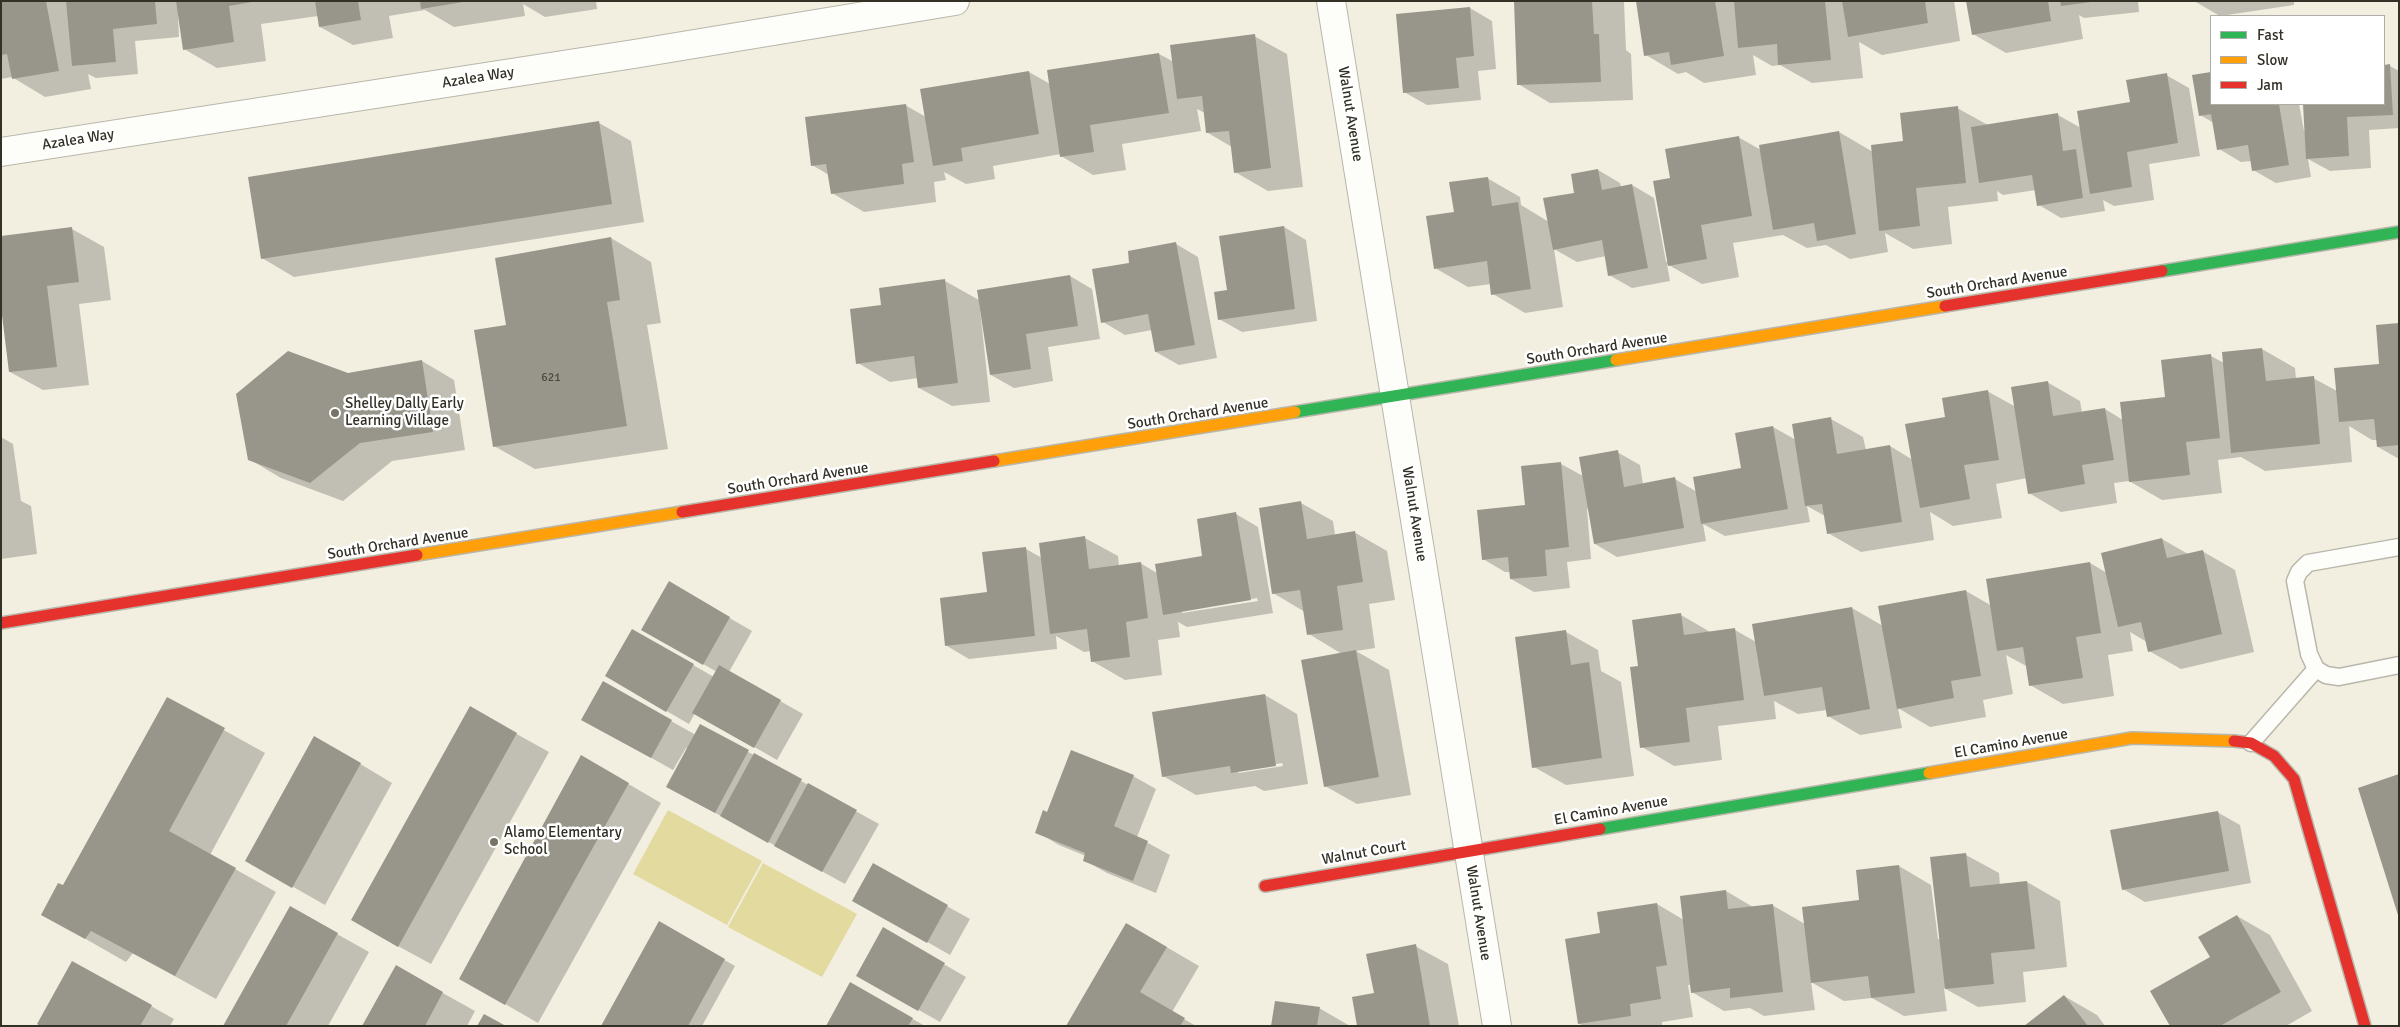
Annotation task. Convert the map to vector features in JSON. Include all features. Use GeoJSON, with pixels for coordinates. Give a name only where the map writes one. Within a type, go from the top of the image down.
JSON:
{"type":"FeatureCollection","features":[{"type":"Feature","properties":{"kind":"street","name":"Azalea Way"},"geometry":{"type":"LineString","coordinates":[[1,152],[624,55],[955,1]]}},
{"type":"Feature","properties":{"kind":"street","name":"Walnut Avenue"},"geometry":{"type":"LineString","coordinates":[[1332,1],[1497,1026]]}},
{"type":"Feature","properties":{"kind":"street","name":"South Orchard Avenue"},"geometry":{"type":"LineString","coordinates":[[1,623],[2399,232]]}},
{"type":"Feature","properties":{"kind":"street","name":"El Camino Avenue"},"geometry":{"type":"LineString","coordinates":[[1468,851],[2132,738],[2208,739],[2251,743],[2274,756],[2294,779],[2365,1026]]}},
{"type":"Feature","properties":{"kind":"street","name":"Walnut Court"},"geometry":{"type":"LineString","coordinates":[[1265,886],[1468,851]]}},
{"type":"Feature","properties":{"kind":"lane"},"geometry":{"type":"LineString","coordinates":[[2399,547],[2308,563],[2299,572],[2295,581],[2309,654],[2316,669],[2326,675],[2340,677],[2399,665]]}},
{"type":"Feature","properties":{"kind":"lane"},"geometry":{"type":"LineString","coordinates":[[2251,743],[2316,669]]}},
{"type":"Feature","properties":{"kind":"shaded area"},"geometry":{"type":"Polygon","coordinates":[[[668,810],[762,861],[727,925],[633,874],[668,810]]]}},
{"type":"Feature","properties":{"kind":"shaded area"},"geometry":{"type":"Polygon","coordinates":[[[763,863],[857,914],[822,977],[728,927],[763,863]]]}},
{"type":"Feature","properties":{"kind":"building"},"geometry":{"type":"Polygon","coordinates":[[[1,1],[46,1],[59,71],[12,79],[7,54],[1,55],[1,1]]]}},
{"type":"Feature","properties":{"kind":"building"},"geometry":{"type":"Polygon","coordinates":[[[66,1],[155,1],[157,24],[113,29],[116,62],[72,66],[66,1]]]}},
{"type":"Feature","properties":{"kind":"building"},"geometry":{"type":"Polygon","coordinates":[[[176,1],[252,2],[229,6],[234,42],[183,50],[176,1]]]}},
{"type":"Feature","properties":{"kind":"building"},"geometry":{"type":"Polygon","coordinates":[[[315,1],[358,1],[361,20],[319,27],[315,1]]]}},
{"type":"Feature","properties":{"kind":"building"},"geometry":{"type":"Polygon","coordinates":[[[420,1],[462,1],[463,2],[421,9],[420,1]]]}},
{"type":"Feature","properties":{"kind":"building"},"geometry":{"type":"Polygon","coordinates":[[[1514,1],[1592,1],[1594,34],[1599,34],[1601,82],[1517,85],[1514,1]]]}},
{"type":"Feature","properties":{"kind":"building"},"geometry":{"type":"Polygon","coordinates":[[[1636,1],[1715,1],[1724,56],[1671,65],[1669,52],[1644,56],[1636,1]]]}},
{"type":"Feature","properties":{"kind":"building"},"geometry":{"type":"Polygon","coordinates":[[[1734,1],[1825,1],[1831,60],[1778,65],[1777,44],[1738,48],[1734,1]]]}},
{"type":"Feature","properties":{"kind":"building"},"geometry":{"type":"Polygon","coordinates":[[[1842,1],[1925,1],[1928,23],[1848,37],[1842,1]]]}},
{"type":"Feature","properties":{"kind":"building"},"geometry":{"type":"Polygon","coordinates":[[[1966,1],[2048,1],[2051,21],[1972,35],[1966,1]]]}},
{"type":"Feature","properties":{"kind":"building"},"geometry":{"type":"Polygon","coordinates":[[[2060,1],[2091,1],[2091,2],[2061,6],[2060,1]]]}},
{"type":"Feature","properties":{"kind":"building"},"geometry":{"type":"Polygon","coordinates":[[[1470,7],[1474,56],[1456,58],[1459,88],[1403,93],[1396,14],[1470,7]]]}},
{"type":"Feature","properties":{"kind":"building"},"geometry":{"type":"Polygon","coordinates":[[[1255,34],[1271,168],[1234,173],[1229,131],[1206,133],[1202,96],[1177,99],[1170,45],[1255,34]]]}},
{"type":"Feature","properties":{"kind":"building"},"geometry":{"type":"Polygon","coordinates":[[[1159,53],[1169,113],[1090,125],[1094,152],[1060,157],[1047,70],[1159,53]]]}},
{"type":"Feature","properties":{"kind":"building"},"geometry":{"type":"Polygon","coordinates":[[[2390,64],[2393,115],[2347,117],[2349,156],[2306,159],[2303,105],[2385,105],[2385,65],[2390,64]]]}},
{"type":"Feature","properties":{"kind":"building"},"geometry":{"type":"Polygon","coordinates":[[[1029,71],[1039,134],[961,148],[963,161],[933,166],[920,89],[1029,71]]]}},
{"type":"Feature","properties":{"kind":"building"},"geometry":{"type":"Polygon","coordinates":[[[2210,72],[2210,105],[2279,105],[2289,165],[2252,171],[2248,145],[2217,150],[2211,114],[2199,116],[2192,75],[2210,72]]]}},
{"type":"Feature","properties":{"kind":"building"},"geometry":{"type":"Polygon","coordinates":[[[2167,73],[2178,143],[2127,152],[2132,187],[2090,194],[2077,111],[2130,102],[2126,80],[2167,73]]]}},
{"type":"Feature","properties":{"kind":"building"},"geometry":{"type":"Polygon","coordinates":[[[906,104],[914,162],[902,164],[904,184],[831,194],[826,164],[811,166],[805,117],[906,104]]]}},
{"type":"Feature","properties":{"kind":"building"},"geometry":{"type":"Polygon","coordinates":[[[1958,106],[1966,183],[1916,188],[1920,226],[1879,231],[1871,145],[1903,141],[1900,113],[1958,106]]]}},
{"type":"Feature","properties":{"kind":"building"},"geometry":{"type":"Polygon","coordinates":[[[2058,113],[2063,151],[2076,149],[2083,198],[2037,206],[2032,175],[1979,183],[1971,127],[2058,113]]]}},
{"type":"Feature","properties":{"kind":"building"},"geometry":{"type":"Polygon","coordinates":[[[599,121],[612,204],[261,259],[248,177],[599,121]]]}},
{"type":"Feature","properties":{"kind":"building"},"geometry":{"type":"Polygon","coordinates":[[[1839,131],[1856,234],[1817,241],[1814,223],[1773,230],[1759,145],[1839,131]]]}},
{"type":"Feature","properties":{"kind":"building"},"geometry":{"type":"Polygon","coordinates":[[[1739,136],[1752,216],[1701,225],[1707,259],[1668,266],[1653,181],[1670,178],[1665,149],[1739,136]]]}},
{"type":"Feature","properties":{"kind":"building"},"geometry":{"type":"Polygon","coordinates":[[[1598,169],[1602,190],[1632,184],[1648,268],[1608,276],[1602,240],[1553,250],[1543,198],[1574,193],[1571,174],[1598,169]]]}},
{"type":"Feature","properties":{"kind":"building"},"geometry":{"type":"Polygon","coordinates":[[[1488,177],[1492,206],[1518,202],[1531,289],[1491,295],[1487,261],[1434,269],[1426,216],[1454,212],[1449,182],[1488,177]]]}},
{"type":"Feature","properties":{"kind":"building"},"geometry":{"type":"Polygon","coordinates":[[[1284,226],[1295,309],[1218,320],[1214,292],[1227,290],[1219,236],[1284,226]]]}},
{"type":"Feature","properties":{"kind":"building"},"geometry":{"type":"Polygon","coordinates":[[[72,227],[79,282],[47,286],[57,367],[9,372],[1,307],[1,236],[72,227]]]}},
{"type":"Feature","properties":{"kind":"building"},"geometry":{"type":"Polygon","coordinates":[[[611,237],[620,300],[607,302],[627,426],[493,447],[474,330],[506,325],[495,258],[611,237]]]}},
{"type":"Feature","properties":{"kind":"building"},"geometry":{"type":"Polygon","coordinates":[[[1176,242],[1195,345],[1155,352],[1148,314],[1101,323],[1092,269],[1129,263],[1128,251],[1176,242]]]}},
{"type":"Feature","properties":{"kind":"building"},"geometry":{"type":"Polygon","coordinates":[[[1070,275],[1078,326],[1026,334],[1031,369],[990,375],[977,290],[1070,275]]]}},
{"type":"Feature","properties":{"kind":"building"},"geometry":{"type":"Polygon","coordinates":[[[945,279],[958,383],[918,388],[914,356],[856,364],[850,309],[881,305],[879,288],[945,279]]]}},
{"type":"Feature","properties":{"kind":"building"},"geometry":{"type":"Polygon","coordinates":[[[2399,323],[2399,445],[2377,447],[2374,419],[2339,422],[2334,368],[2379,364],[2376,325],[2399,323]]]}},
{"type":"Feature","properties":{"kind":"building"},"geometry":{"type":"Polygon","coordinates":[[[2262,348],[2266,381],[2314,376],[2320,444],[2231,453],[2222,352],[2262,348]]]}},
{"type":"Feature","properties":{"kind":"building","name":"Shelley Dally Early Learning Village"},"geometry":{"type":"Polygon","coordinates":[[[288,351],[348,373],[422,360],[433,432],[360,443],[310,483],[248,460],[236,394],[288,351]]]}},
{"type":"Feature","properties":{"kind":"building"},"geometry":{"type":"Polygon","coordinates":[[[2211,354],[2220,438],[2186,442],[2190,475],[2129,482],[2120,402],[2165,397],[2161,360],[2211,354]]]}},
{"type":"Feature","properties":{"kind":"building"},"geometry":{"type":"Polygon","coordinates":[[[2048,381],[2053,416],[2105,408],[2114,460],[2082,465],[2085,484],[2028,494],[2011,387],[2048,381]]]}},
{"type":"Feature","properties":{"kind":"building"},"geometry":{"type":"Polygon","coordinates":[[[1988,390],[1999,460],[1964,465],[1970,499],[1920,508],[1905,424],[1945,417],[1942,398],[1988,390]]]}},
{"type":"Feature","properties":{"kind":"building"},"geometry":{"type":"Polygon","coordinates":[[[1831,417],[1837,454],[1890,445],[1902,522],[1827,534],[1822,504],[1805,506],[1792,424],[1831,417]]]}},
{"type":"Feature","properties":{"kind":"building"},"geometry":{"type":"Polygon","coordinates":[[[1773,426],[1788,509],[1701,524],[1693,477],[1741,468],[1735,433],[1773,426]]]}},
{"type":"Feature","properties":{"kind":"building"},"geometry":{"type":"Polygon","coordinates":[[[1618,450],[1624,487],[1675,477],[1684,528],[1594,544],[1579,457],[1618,450]]]}},
{"type":"Feature","properties":{"kind":"building"},"geometry":{"type":"Polygon","coordinates":[[[1561,462],[1569,547],[1545,550],[1547,576],[1510,579],[1508,557],[1482,560],[1477,510],[1525,505],[1521,466],[1561,462]]]}},
{"type":"Feature","properties":{"kind":"building"},"geometry":{"type":"Polygon","coordinates":[[[1301,501],[1307,539],[1355,531],[1363,582],[1337,586],[1343,630],[1307,635],[1300,590],[1272,594],[1259,508],[1301,501]]]}},
{"type":"Feature","properties":{"kind":"building"},"geometry":{"type":"Polygon","coordinates":[[[1236,512],[1251,600],[1163,615],[1155,564],[1202,556],[1197,519],[1236,512]]]}},
{"type":"Feature","properties":{"kind":"building"},"geometry":{"type":"Polygon","coordinates":[[[1085,536],[1089,569],[1141,562],[1148,618],[1126,622],[1130,657],[1091,662],[1087,629],[1050,634],[1039,543],[1085,536]]]}},
{"type":"Feature","properties":{"kind":"building"},"geometry":{"type":"Polygon","coordinates":[[[2162,538],[2167,558],[2203,550],[2222,634],[2148,652],[2141,622],[2118,627],[2101,553],[2162,538]]]}},
{"type":"Feature","properties":{"kind":"building"},"geometry":{"type":"Polygon","coordinates":[[[1026,547],[1035,636],[945,646],[940,598],[987,592],[982,552],[1026,547]]]}},
{"type":"Feature","properties":{"kind":"building"},"geometry":{"type":"Polygon","coordinates":[[[2090,562],[2101,633],[2076,637],[2083,678],[2029,686],[2023,647],[1997,651],[1986,579],[2090,562]]]}},
{"type":"Feature","properties":{"kind":"building"},"geometry":{"type":"Polygon","coordinates":[[[669,581],[730,617],[703,665],[641,630],[669,581]]]}},
{"type":"Feature","properties":{"kind":"building"},"geometry":{"type":"Polygon","coordinates":[[[1966,590],[1981,676],[1951,681],[1954,698],[1897,709],[1878,606],[1966,590]]]}},
{"type":"Feature","properties":{"kind":"building"},"geometry":{"type":"Polygon","coordinates":[[[1852,607],[1870,709],[1827,717],[1822,687],[1764,696],[1752,624],[1852,607]]]}},
{"type":"Feature","properties":{"kind":"building"},"geometry":{"type":"Polygon","coordinates":[[[1681,613],[1684,635],[1735,628],[1744,700],[1686,708],[1690,742],[1640,748],[1630,667],[1638,666],[1632,620],[1681,613]]]}},
{"type":"Feature","properties":{"kind":"building"},"geometry":{"type":"Polygon","coordinates":[[[632,629],[694,664],[666,712],[605,676],[632,629]]]}},
{"type":"Feature","properties":{"kind":"building"},"geometry":{"type":"Polygon","coordinates":[[[1566,630],[1571,665],[1589,662],[1602,758],[1532,768],[1515,637],[1566,630]]]}},
{"type":"Feature","properties":{"kind":"building"},"geometry":{"type":"Polygon","coordinates":[[[1356,650],[1379,777],[1324,787],[1301,660],[1356,650]]]}},
{"type":"Feature","properties":{"kind":"building"},"geometry":{"type":"Polygon","coordinates":[[[719,665],[781,700],[754,748],[692,713],[719,665]]]}},
{"type":"Feature","properties":{"kind":"building"},"geometry":{"type":"Polygon","coordinates":[[[603,681],[672,720],[651,758],[581,720],[603,681]]]}},
{"type":"Feature","properties":{"kind":"building"},"geometry":{"type":"Polygon","coordinates":[[[1265,694],[1276,766],[1231,773],[1230,766],[1162,777],[1152,712],[1265,694]]]}},
{"type":"Feature","properties":{"kind":"building"},"geometry":{"type":"Polygon","coordinates":[[[167,697],[225,728],[169,831],[236,868],[175,976],[91,931],[85,939],[41,915],[58,883],[63,885],[167,697]]]}},
{"type":"Feature","properties":{"kind":"building"},"geometry":{"type":"Polygon","coordinates":[[[470,706],[517,733],[398,947],[351,920],[470,706]]]}},
{"type":"Feature","properties":{"kind":"building"},"geometry":{"type":"Polygon","coordinates":[[[700,724],[749,750],[715,813],[666,787],[700,724]]]}},
{"type":"Feature","properties":{"kind":"building"},"geometry":{"type":"Polygon","coordinates":[[[314,736],[361,763],[292,888],[245,861],[314,736]]]}},
{"type":"Feature","properties":{"kind":"building"},"geometry":{"type":"Polygon","coordinates":[[[1071,750],[1134,775],[1114,826],[1148,841],[1133,881],[1083,861],[1085,853],[1035,833],[1043,810],[1047,812],[1071,750]]]}},
{"type":"Feature","properties":{"kind":"building"},"geometry":{"type":"Polygon","coordinates":[[[754,753],[802,779],[768,843],[720,816],[754,753]]]}},
{"type":"Feature","properties":{"kind":"building"},"geometry":{"type":"Polygon","coordinates":[[[581,755],[629,783],[505,1005],[459,979],[581,755]]]}},
{"type":"Feature","properties":{"kind":"building"},"geometry":{"type":"Polygon","coordinates":[[[2399,774],[2399,914],[2398,915],[2358,788],[2399,774]]]}},
{"type":"Feature","properties":{"kind":"building"},"geometry":{"type":"Polygon","coordinates":[[[808,783],[857,810],[822,872],[774,846],[808,783]]]}},
{"type":"Feature","properties":{"kind":"building"},"geometry":{"type":"Polygon","coordinates":[[[2218,811],[2229,871],[2122,890],[2110,830],[2218,811]]]}},
{"type":"Feature","properties":{"kind":"building"},"geometry":{"type":"Polygon","coordinates":[[[1966,853],[1970,887],[2027,881],[2035,949],[1991,953],[1994,984],[1945,989],[1930,857],[1966,853]]]}},
{"type":"Feature","properties":{"kind":"building"},"geometry":{"type":"Polygon","coordinates":[[[873,863],[948,905],[927,943],[852,901],[873,863]]]}},
{"type":"Feature","properties":{"kind":"building"},"geometry":{"type":"Polygon","coordinates":[[[1899,865],[1915,993],[1871,998],[1868,976],[1811,983],[1802,907],[1859,900],[1856,870],[1899,865]]]}},
{"type":"Feature","properties":{"kind":"building"},"geometry":{"type":"Polygon","coordinates":[[[1726,890],[1728,909],[1773,904],[1783,992],[1730,998],[1730,988],[1691,993],[1680,896],[1726,890]]]}},
{"type":"Feature","properties":{"kind":"building"},"geometry":{"type":"Polygon","coordinates":[[[1657,903],[1667,965],[1656,967],[1661,999],[1630,1004],[1631,1016],[1578,1024],[1565,939],[1600,933],[1597,912],[1657,903]]]}},
{"type":"Feature","properties":{"kind":"building"},"geometry":{"type":"Polygon","coordinates":[[[290,906],[338,933],[286,1026],[223,1026],[290,906]]]}},
{"type":"Feature","properties":{"kind":"building"},"geometry":{"type":"Polygon","coordinates":[[[2237,915],[2281,992],[2220,1026],[2170,1026],[2150,991],[2210,957],[2198,937],[2237,915]]]}},
{"type":"Feature","properties":{"kind":"building"},"geometry":{"type":"Polygon","coordinates":[[[659,921],[725,959],[688,1026],[601,1026],[659,921]]]}},
{"type":"Feature","properties":{"kind":"building"},"geometry":{"type":"Polygon","coordinates":[[[1126,923],[1167,947],[1140,992],[1185,1018],[1180,1026],[1066,1026],[1126,923]]]}},
{"type":"Feature","properties":{"kind":"building"},"geometry":{"type":"Polygon","coordinates":[[[883,927],[945,963],[918,1011],[856,976],[883,927]]]}},
{"type":"Feature","properties":{"kind":"building"},"geometry":{"type":"Polygon","coordinates":[[[1416,944],[1430,1026],[1357,1026],[1352,997],[1374,993],[1366,954],[1416,944]]]}},
{"type":"Feature","properties":{"kind":"building"},"geometry":{"type":"Polygon","coordinates":[[[72,961],[152,1005],[140,1026],[40,1026],[37,1024],[72,961]]]}},
{"type":"Feature","properties":{"kind":"building"},"geometry":{"type":"Polygon","coordinates":[[[396,965],[443,992],[425,1026],[362,1026],[396,965]]]}},
{"type":"Feature","properties":{"kind":"building"},"geometry":{"type":"Polygon","coordinates":[[[850,982],[913,1018],[908,1026],[826,1026],[850,982]]]}},
{"type":"Feature","properties":{"kind":"building"},"geometry":{"type":"Polygon","coordinates":[[[2064,995],[2088,1026],[2024,1026],[2064,995]]]}},
{"type":"Feature","properties":{"kind":"building"},"geometry":{"type":"Polygon","coordinates":[[[1275,1001],[1320,1007],[1317,1026],[1271,1026],[1275,1001]]]}},
{"type":"Feature","properties":{"kind":"building"},"geometry":{"type":"Polygon","coordinates":[[[484,1014],[506,1026],[477,1026],[484,1014]]]}},
{"type":"Feature","properties":{"kind":"traffic: fast"},"geometry":{"type":"LineString","coordinates":[[2162,271],[2399,232]]}},
{"type":"Feature","properties":{"kind":"traffic: fast"},"geometry":{"type":"LineString","coordinates":[[1295,412],[1616,360]]}},
{"type":"Feature","properties":{"kind":"traffic: fast"},"geometry":{"type":"LineString","coordinates":[[1600,829],[1929,773]]}},
{"type":"Feature","properties":{"kind":"traffic: slow"},"geometry":{"type":"LineString","coordinates":[[1616,360],[1945,306]]}},
{"type":"Feature","properties":{"kind":"traffic: slow"},"geometry":{"type":"LineString","coordinates":[[994,461],[1295,412]]}},
{"type":"Feature","properties":{"kind":"traffic: slow"},"geometry":{"type":"LineString","coordinates":[[417,555],[682,512]]}},
{"type":"Feature","properties":{"kind":"traffic: slow"},"geometry":{"type":"LineString","coordinates":[[1929,773],[2132,738],[2234,741]]}},
{"type":"Feature","properties":{"kind":"traffic: jam"},"geometry":{"type":"LineString","coordinates":[[1945,306],[2162,271]]}},
{"type":"Feature","properties":{"kind":"traffic: jam"},"geometry":{"type":"LineString","coordinates":[[682,512],[994,461]]}},
{"type":"Feature","properties":{"kind":"traffic: jam"},"geometry":{"type":"LineString","coordinates":[[1,623],[417,555]]}},
{"type":"Feature","properties":{"kind":"traffic: jam"},"geometry":{"type":"LineString","coordinates":[[2234,741],[2251,743],[2274,756],[2294,779],[2365,1026]]}},
{"type":"Feature","properties":{"kind":"traffic: jam"},"geometry":{"type":"LineString","coordinates":[[1265,886],[1600,829]]}},
{"type":"Feature","properties":{"kind":"place","name":"Shelley Dally Early Learning Village"},"geometry":{"type":"Point","coordinates":[335,413]}},
{"type":"Feature","properties":{"kind":"place","name":"Alamo Elementary School"},"geometry":{"type":"Point","coordinates":[494,842]}}]}
